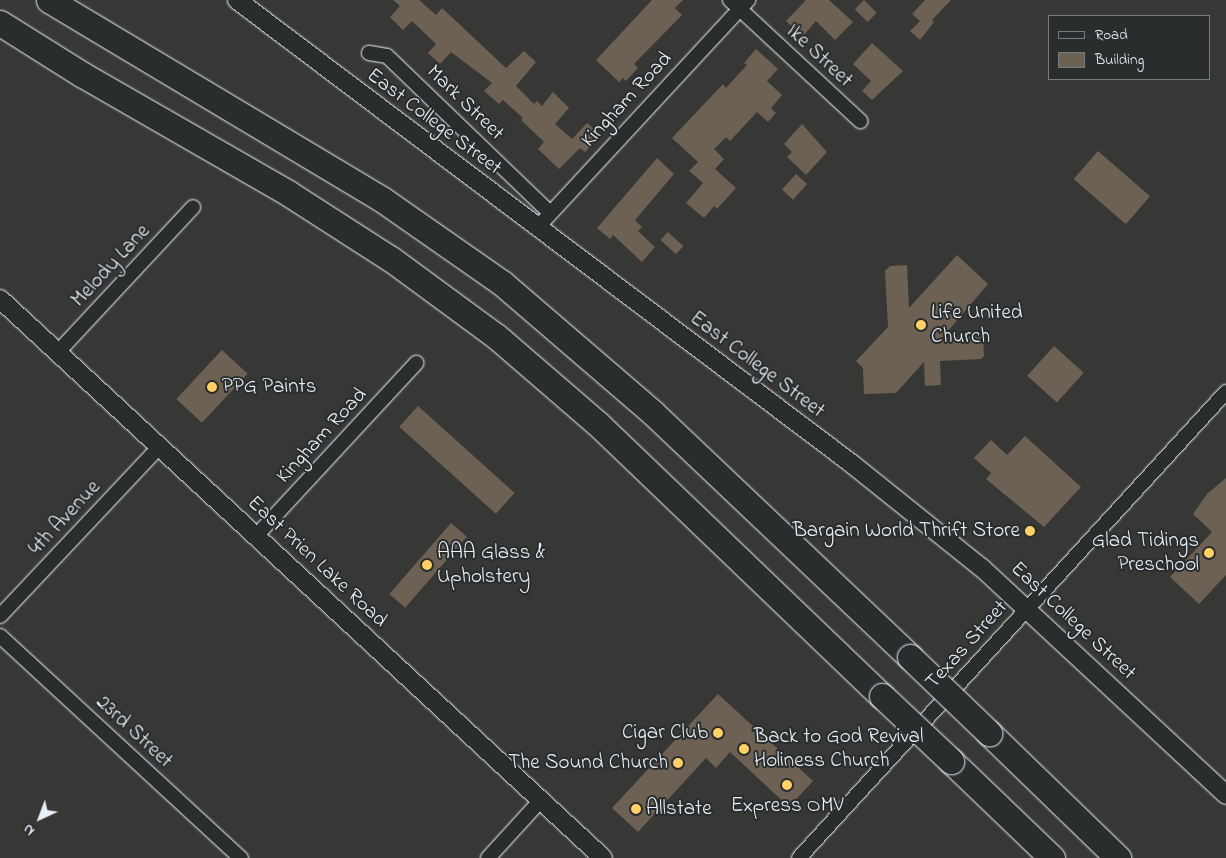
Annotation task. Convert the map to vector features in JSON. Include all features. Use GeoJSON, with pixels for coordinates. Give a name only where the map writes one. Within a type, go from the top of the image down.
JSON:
{"type":"FeatureCollection","features":[{"type":"Feature","properties":{"kind":"highway"},"geometry":{"type":"LineString","coordinates":[[49,0],[383,200],[502,283],[653,413],[1118,858]]}},
{"type":"Feature","properties":{"kind":"highway"},"geometry":{"type":"LineString","coordinates":[[0,23],[83,75],[288,193],[391,259],[496,336],[598,424],[1052,858]]}},
{"type":"Feature","properties":{"kind":"street","name":"East College Street"},"geometry":{"type":"LineString","coordinates":[[237,0],[852,464],[1028,608],[1226,795]]}},
{"type":"Feature","properties":{"kind":"street","name":"Kingham Road"},"geometry":{"type":"LineString","coordinates":[[537,228],[739,3]]}},
{"type":"Feature","properties":{"kind":"street","name":"Ike Street"},"geometry":{"type":"LineString","coordinates":[[739,3],[860,121]]}},
{"type":"Feature","properties":{"kind":"street","name":"Mark Street"},"geometry":{"type":"LineString","coordinates":[[369,53],[387,56],[550,212]]}},
{"type":"Feature","properties":{"kind":"street","name":"Melody Lane"},"geometry":{"type":"LineString","coordinates":[[58,352],[193,206]]}},
{"type":"Feature","properties":{"kind":"street","name":"East Prien Lake Road"},"geometry":{"type":"LineString","coordinates":[[0,299],[603,858]]}},
{"type":"Feature","properties":{"kind":"street","name":"Kingham Road"},"geometry":{"type":"LineString","coordinates":[[256,536],[416,362]]}},
{"type":"Feature","properties":{"kind":"street","name":"Texas Street"},"geometry":{"type":"LineString","coordinates":[[799,858],[1226,392]]}},
{"type":"Feature","properties":{"kind":"street","name":"4th Avenue"},"geometry":{"type":"LineString","coordinates":[[0,616],[159,447]]}},
{"type":"Feature","properties":{"kind":"street","name":"23rd Street"},"geometry":{"type":"LineString","coordinates":[[0,636],[241,858]]}},
{"type":"Feature","properties":{"kind":"street"},"geometry":{"type":"LineString","coordinates":[[488,858],[540,801]]}},
{"type":"Feature","properties":{"kind":"building"},"geometry":{"type":"Polygon","coordinates":[[[393,0],[419,0],[436,15],[442,8],[506,68],[524,51],[536,62],[516,86],[534,104],[537,101],[542,106],[553,92],[569,108],[555,124],[572,139],[587,123],[601,135],[585,152],[580,148],[559,169],[538,149],[544,142],[521,120],[523,118],[503,100],[499,104],[484,91],[492,83],[451,52],[440,64],[428,53],[436,44],[412,21],[403,30],[390,17],[400,6],[393,0]]]}},
{"type":"Feature","properties":{"kind":"building"},"geometry":{"type":"Polygon","coordinates":[[[652,0],[683,0],[675,8],[682,15],[634,64],[638,68],[626,81],[623,78],[619,82],[596,60],[652,0]]]}},
{"type":"Feature","properties":{"kind":"building"},"geometry":{"type":"Polygon","coordinates":[[[806,0],[829,0],[853,22],[835,40],[816,21],[803,36],[786,21],[806,0]]]}},
{"type":"Feature","properties":{"kind":"building"},"geometry":{"type":"Polygon","coordinates":[[[864,0],[877,13],[868,22],[855,9],[864,0]]]}},
{"type":"Feature","properties":{"kind":"building"},"geometry":{"type":"Polygon","coordinates":[[[925,0],[951,0],[932,20],[934,22],[920,40],[910,31],[920,21],[912,14],[925,0]]]}},
{"type":"Feature","properties":{"kind":"building"},"geometry":{"type":"Polygon","coordinates":[[[872,43],[903,71],[872,100],[862,91],[871,81],[853,64],[872,43]]]}},
{"type":"Feature","properties":{"kind":"building"},"geometry":{"type":"Polygon","coordinates":[[[756,49],[778,69],[767,81],[782,95],[771,108],[776,113],[768,122],[757,112],[730,141],[726,137],[714,149],[724,159],[715,169],[736,188],[717,209],[714,206],[704,218],[686,203],[703,183],[689,171],[698,162],[672,138],[723,84],[726,88],[747,65],[744,63],[756,49]]]}},
{"type":"Feature","properties":{"kind":"building"},"geometry":{"type":"Polygon","coordinates":[[[802,124],[827,152],[806,175],[787,157],[792,152],[784,144],[802,124]]]}},
{"type":"Feature","properties":{"kind":"building"},"geometry":{"type":"Polygon","coordinates":[[[1098,151],[1150,196],[1126,224],[1074,179],[1098,151]]]}},
{"type":"Feature","properties":{"kind":"building"},"geometry":{"type":"Polygon","coordinates":[[[657,158],[674,174],[635,220],[642,227],[638,231],[655,247],[642,262],[613,235],[610,239],[597,228],[657,158]]]}},
{"type":"Feature","properties":{"kind":"building"},"geometry":{"type":"Polygon","coordinates":[[[796,174],[807,184],[793,200],[782,190],[796,174]]]}},
{"type":"Feature","properties":{"kind":"building"},"geometry":{"type":"Polygon","coordinates":[[[668,232],[683,246],[676,254],[660,240],[668,232]]]}},
{"type":"Feature","properties":{"kind":"building","name":"Life United Church"},"geometry":{"type":"Polygon","coordinates":[[[957,255],[988,284],[942,338],[983,336],[984,356],[981,359],[940,361],[941,385],[925,386],[924,362],[896,393],[864,394],[863,368],[856,361],[888,327],[885,271],[890,266],[907,265],[909,308],[957,255]]]}},
{"type":"Feature","properties":{"kind":"building"},"geometry":{"type":"Polygon","coordinates":[[[1054,346],[1084,373],[1057,402],[1027,376],[1054,346]]]}},
{"type":"Feature","properties":{"kind":"building","name":"PPG Paints"},"geometry":{"type":"Polygon","coordinates":[[[222,350],[248,374],[202,423],[176,399],[222,350]]]}},
{"type":"Feature","properties":{"kind":"building"},"geometry":{"type":"Polygon","coordinates":[[[418,406],[515,493],[496,514],[399,427],[418,406]]]}},
{"type":"Feature","properties":{"kind":"building"},"geometry":{"type":"Polygon","coordinates":[[[1025,436],[1081,487],[1044,527],[986,479],[991,473],[974,458],[991,440],[1007,455],[1025,436]]]}},
{"type":"Feature","properties":{"kind":"building","name":"Glad Tidings Preschool"},"geometry":{"type":"Polygon","coordinates":[[[1226,478],[1226,575],[1199,604],[1170,577],[1212,532],[1193,514],[1207,494],[1226,478]]]}},
{"type":"Feature","properties":{"kind":"building","name":"AAA Glass & Upholstery"},"geometry":{"type":"Polygon","coordinates":[[[451,523],[467,537],[405,608],[389,594],[451,523]]]}},
{"type":"Feature","properties":{"kind":"building"},"geometry":{"type":"Polygon","coordinates":[[[718,694],[813,781],[789,807],[730,752],[716,768],[706,758],[638,832],[612,808],[718,694]]]}},
{"type":"Feature","properties":{"kind":"place","name":"Life United Church"},"geometry":{"type":"Point","coordinates":[921,325]}},
{"type":"Feature","properties":{"kind":"place","name":"PPG Paints"},"geometry":{"type":"Point","coordinates":[212,387]}},
{"type":"Feature","properties":{"kind":"place","name":"Bargain World Thrift Store"},"geometry":{"type":"Point","coordinates":[1030,531]}},
{"type":"Feature","properties":{"kind":"place","name":"Glad Tidings Preschool"},"geometry":{"type":"Point","coordinates":[1209,553]}},
{"type":"Feature","properties":{"kind":"place","name":"AAA Glass & Upholstery"},"geometry":{"type":"Point","coordinates":[427,565]}},
{"type":"Feature","properties":{"kind":"place","name":"Cigar Club"},"geometry":{"type":"Point","coordinates":[718,733]}},
{"type":"Feature","properties":{"kind":"place","name":"Back to God Revival Holiness Church"},"geometry":{"type":"Point","coordinates":[744,749]}},
{"type":"Feature","properties":{"kind":"place","name":"The Sound Church"},"geometry":{"type":"Point","coordinates":[678,763]}},
{"type":"Feature","properties":{"kind":"place","name":"Express OMV"},"geometry":{"type":"Point","coordinates":[787,785]}},
{"type":"Feature","properties":{"kind":"place","name":"Allstate"},"geometry":{"type":"Point","coordinates":[636,809]}}]}
